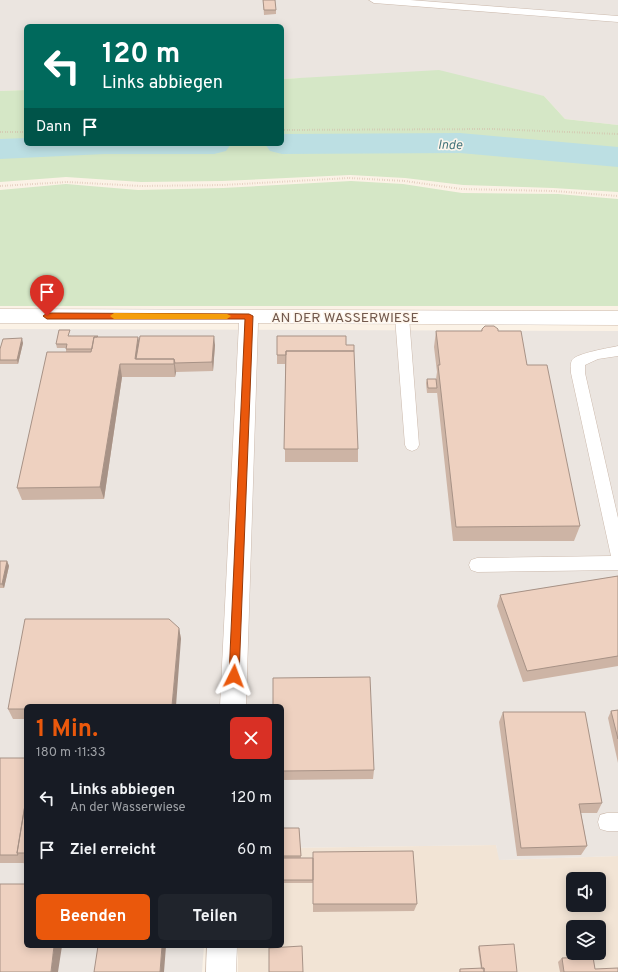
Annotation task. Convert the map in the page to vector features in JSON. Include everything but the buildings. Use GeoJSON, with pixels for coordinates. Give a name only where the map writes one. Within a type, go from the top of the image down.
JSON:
{"type":"FeatureCollection","features":[{"type":"Feature","properties":{"kind":"street","name":"AN DER WASSERWIESE"},"geometry":{"type":"LineString","coordinates":[[0,316],[618,318]]}},
{"type":"Feature","properties":{"kind":"street"},"geometry":{"type":"LineString","coordinates":[[232,704],[249,316]]}},
{"type":"Feature","properties":{"kind":"street"},"geometry":{"type":"LineString","coordinates":[[221,972],[222,948]]}},
{"type":"Feature","properties":{"kind":"lane"},"geometry":{"type":"LineString","coordinates":[[374,0],[618,18]]}},
{"type":"Feature","properties":{"kind":"lane"},"geometry":{"type":"LineString","coordinates":[[402,317],[412,445]]}},
{"type":"Feature","properties":{"kind":"lane"},"geometry":{"type":"LineString","coordinates":[[618,351],[596,355],[578,362],[578,373],[618,554]]}},
{"type":"Feature","properties":{"kind":"lane"},"geometry":{"type":"LineString","coordinates":[[477,565],[618,562]]}},
{"type":"Feature","properties":{"kind":"path"},"geometry":{"type":"LineString","coordinates":[[284,130],[473,129],[574,131],[618,134]]}},
{"type":"Feature","properties":{"kind":"path"},"geometry":{"type":"LineString","coordinates":[[0,132],[24,132]]}},
{"type":"Feature","properties":{"kind":"path"},"geometry":{"type":"LineString","coordinates":[[0,186],[67,182],[140,186],[223,185],[349,178],[405,181],[462,189],[554,191],[618,196]]}},
{"type":"Feature","properties":{"kind":"shaded area"},"geometry":{"type":"Polygon","coordinates":[[[0,0],[618,0],[618,125],[565,119],[544,96],[297,78],[284,79],[284,24],[24,24],[24,90],[0,91],[0,0]]]}},
{"type":"Feature","properties":{"kind":"shaded area"},"geometry":{"type":"Polygon","coordinates":[[[0,329],[618,331],[618,856],[499,860],[496,845],[284,848],[284,704],[24,704],[24,948],[204,948],[202,972],[0,972],[0,329]]]}},
{"type":"Feature","properties":{"kind":"shaded area"},"geometry":{"type":"Polygon","coordinates":[[[496,845],[500,860],[618,856],[618,972],[238,972],[238,948],[284,948],[284,848],[496,845]]]}},
{"type":"Feature","properties":{"kind":"green space"},"geometry":{"type":"Polygon","coordinates":[[[439,70],[544,96],[565,119],[618,125],[618,192],[463,185],[405,178],[350,175],[222,181],[141,182],[66,177],[0,182],[0,91],[24,90],[24,146],[284,146],[284,79],[439,70]]]}},
{"type":"Feature","properties":{"kind":"green space"},"geometry":{"type":"Polygon","coordinates":[[[351,181],[403,184],[462,193],[558,194],[618,199],[618,306],[0,306],[0,190],[66,184],[138,190],[223,188],[351,181]]]}},
{"type":"Feature","properties":{"kind":"waterway","name":"Inde"},"geometry":{"type":"LineString","coordinates":[[284,144],[460,143],[618,157]]}},
{"type":"Feature","properties":{"kind":"waterway","name":"Inde"},"geometry":{"type":"LineString","coordinates":[[0,149],[62,146]]}},
{"type":"Feature","properties":{"kind":"slow traffic"},"geometry":{"type":"LineString","coordinates":[[114,316],[227,316]]}},
{"type":"Feature","properties":{"kind":"route"},"geometry":{"type":"LineString","coordinates":[[47,316],[249,316],[234,676]]}}]}
